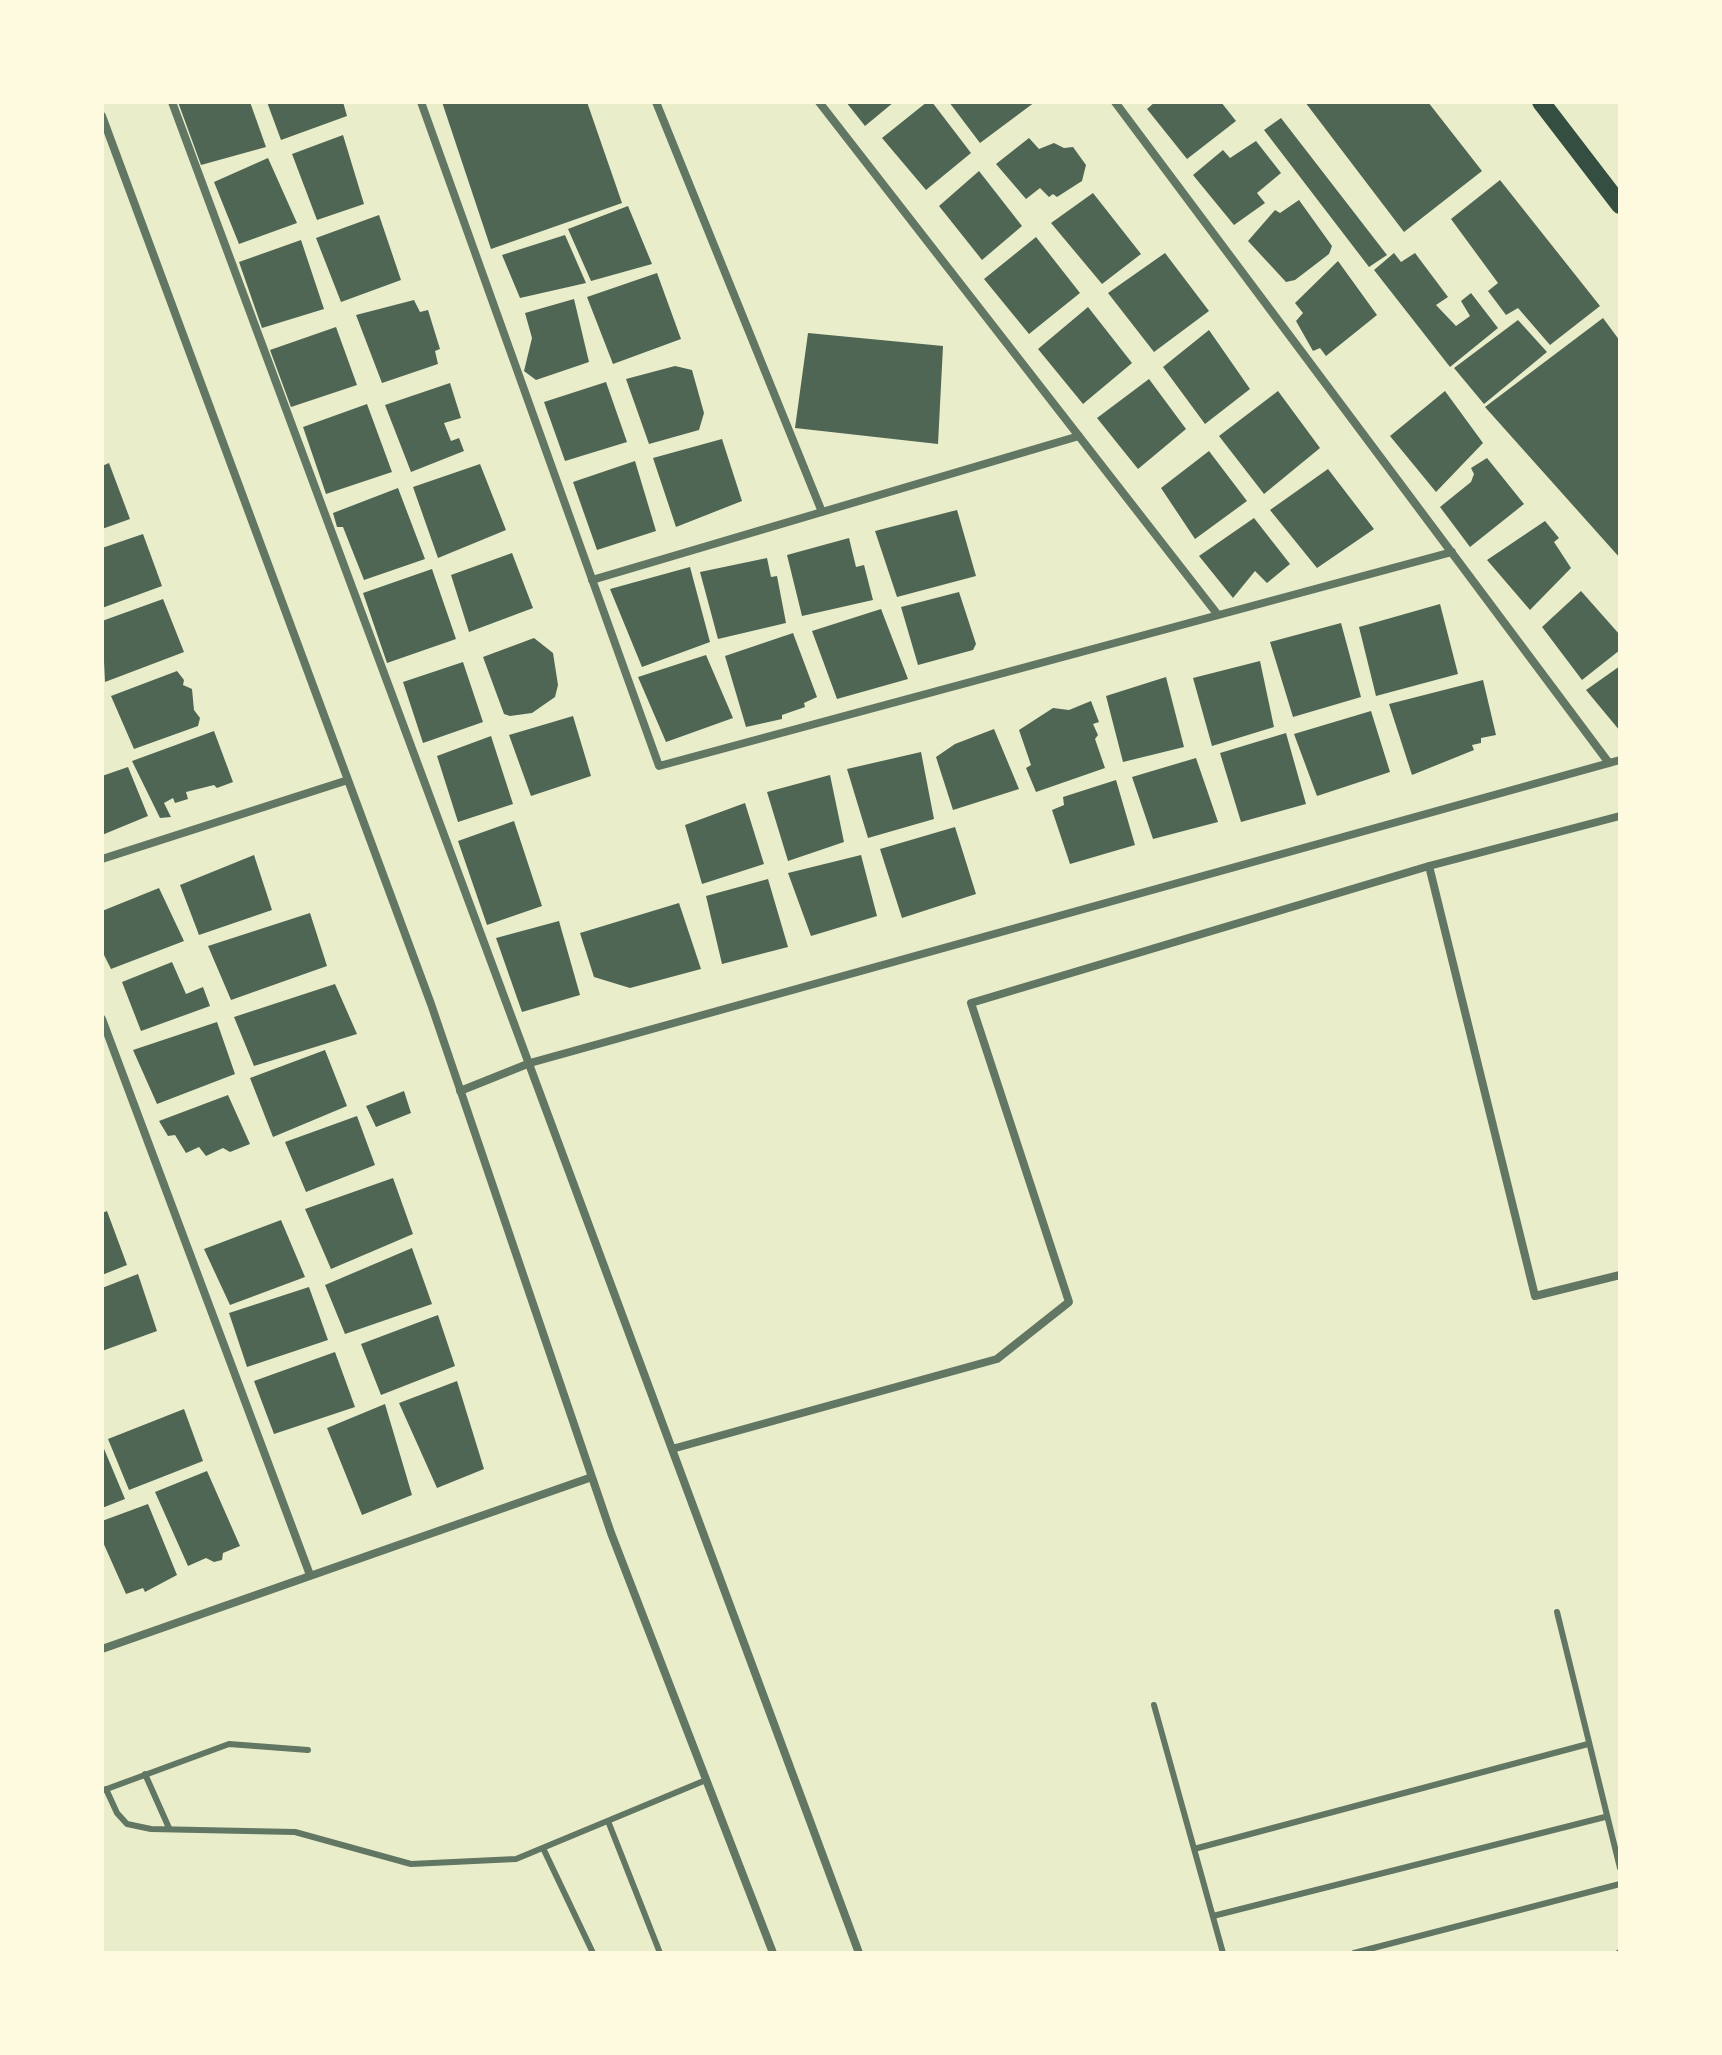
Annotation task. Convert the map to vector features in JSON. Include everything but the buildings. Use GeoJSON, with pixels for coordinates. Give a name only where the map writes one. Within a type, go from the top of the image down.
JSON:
{"type":"FeatureCollection","features":[{"type":"Feature","properties":{"kind":"main road"},"geometry":{"type":"LineString","coordinates":[[1541,102],[1620,205]]}},
{"type":"Feature","properties":{"kind":"street"},"geometry":{"type":"LineString","coordinates":[[172,102],[859,1953]]}},
{"type":"Feature","properties":{"kind":"street"},"geometry":{"type":"LineString","coordinates":[[421,102],[659,766],[1452,552]]}},
{"type":"Feature","properties":{"kind":"street"},"geometry":{"type":"LineString","coordinates":[[656,102],[822,512]]}},
{"type":"Feature","properties":{"kind":"street"},"geometry":{"type":"LineString","coordinates":[[819,102],[1218,615]]}},
{"type":"Feature","properties":{"kind":"street"},"geometry":{"type":"LineString","coordinates":[[1115,102],[1609,763]]}},
{"type":"Feature","properties":{"kind":"street"},"geometry":{"type":"LineString","coordinates":[[102,116],[460,1091],[592,1477],[773,1953]]}},
{"type":"Feature","properties":{"kind":"street"},"geometry":{"type":"LineString","coordinates":[[102,149],[113,145]]}},
{"type":"Feature","properties":{"kind":"street"},"geometry":{"type":"LineString","coordinates":[[592,580],[1079,436]]}},
{"type":"Feature","properties":{"kind":"street"},"geometry":{"type":"LineString","coordinates":[[460,1091],[530,1063],[1620,760]]}},
{"type":"Feature","properties":{"kind":"street"},"geometry":{"type":"LineString","coordinates":[[102,859],[348,780]]}},
{"type":"Feature","properties":{"kind":"street"},"geometry":{"type":"LineString","coordinates":[[672,1449],[997,1359],[1069,1302],[971,1003],[1429,866],[1620,816]]}},
{"type":"Feature","properties":{"kind":"street"},"geometry":{"type":"LineString","coordinates":[[1429,866],[1535,1296],[1620,1275]]}},
{"type":"Feature","properties":{"kind":"street"},"geometry":{"type":"LineString","coordinates":[[102,1019],[310,1575]]}},
{"type":"Feature","properties":{"kind":"street"},"geometry":{"type":"LineString","coordinates":[[102,1649],[592,1477]]}},
{"type":"Feature","properties":{"kind":"lane"},"geometry":{"type":"LineString","coordinates":[[1557,1612],[1620,1868]]}},
{"type":"Feature","properties":{"kind":"lane"},"geometry":{"type":"LineString","coordinates":[[1154,1705],[1223,1953]]}},
{"type":"Feature","properties":{"kind":"lane"},"geometry":{"type":"LineString","coordinates":[[308,1750],[229,1744],[104,1790],[127,1824],[151,1829],[295,1832],[411,1864],[516,1859],[706,1780]]}},
{"type":"Feature","properties":{"kind":"lane"},"geometry":{"type":"LineString","coordinates":[[1194,1849],[1588,1744]]}},
{"type":"Feature","properties":{"kind":"lane"},"geometry":{"type":"LineString","coordinates":[[145,1774],[169,1828]]}},
{"type":"Feature","properties":{"kind":"lane"},"geometry":{"type":"LineString","coordinates":[[1213,1916],[1605,1817]]}},
{"type":"Feature","properties":{"kind":"lane"},"geometry":{"type":"LineString","coordinates":[[608,1821],[660,1953]]}},
{"type":"Feature","properties":{"kind":"lane"},"geometry":{"type":"LineString","coordinates":[[543,1848],[593,1953]]}},
{"type":"Feature","properties":{"kind":"lane"},"geometry":{"type":"LineString","coordinates":[[1354,1953],[1620,1884]]}}]}
